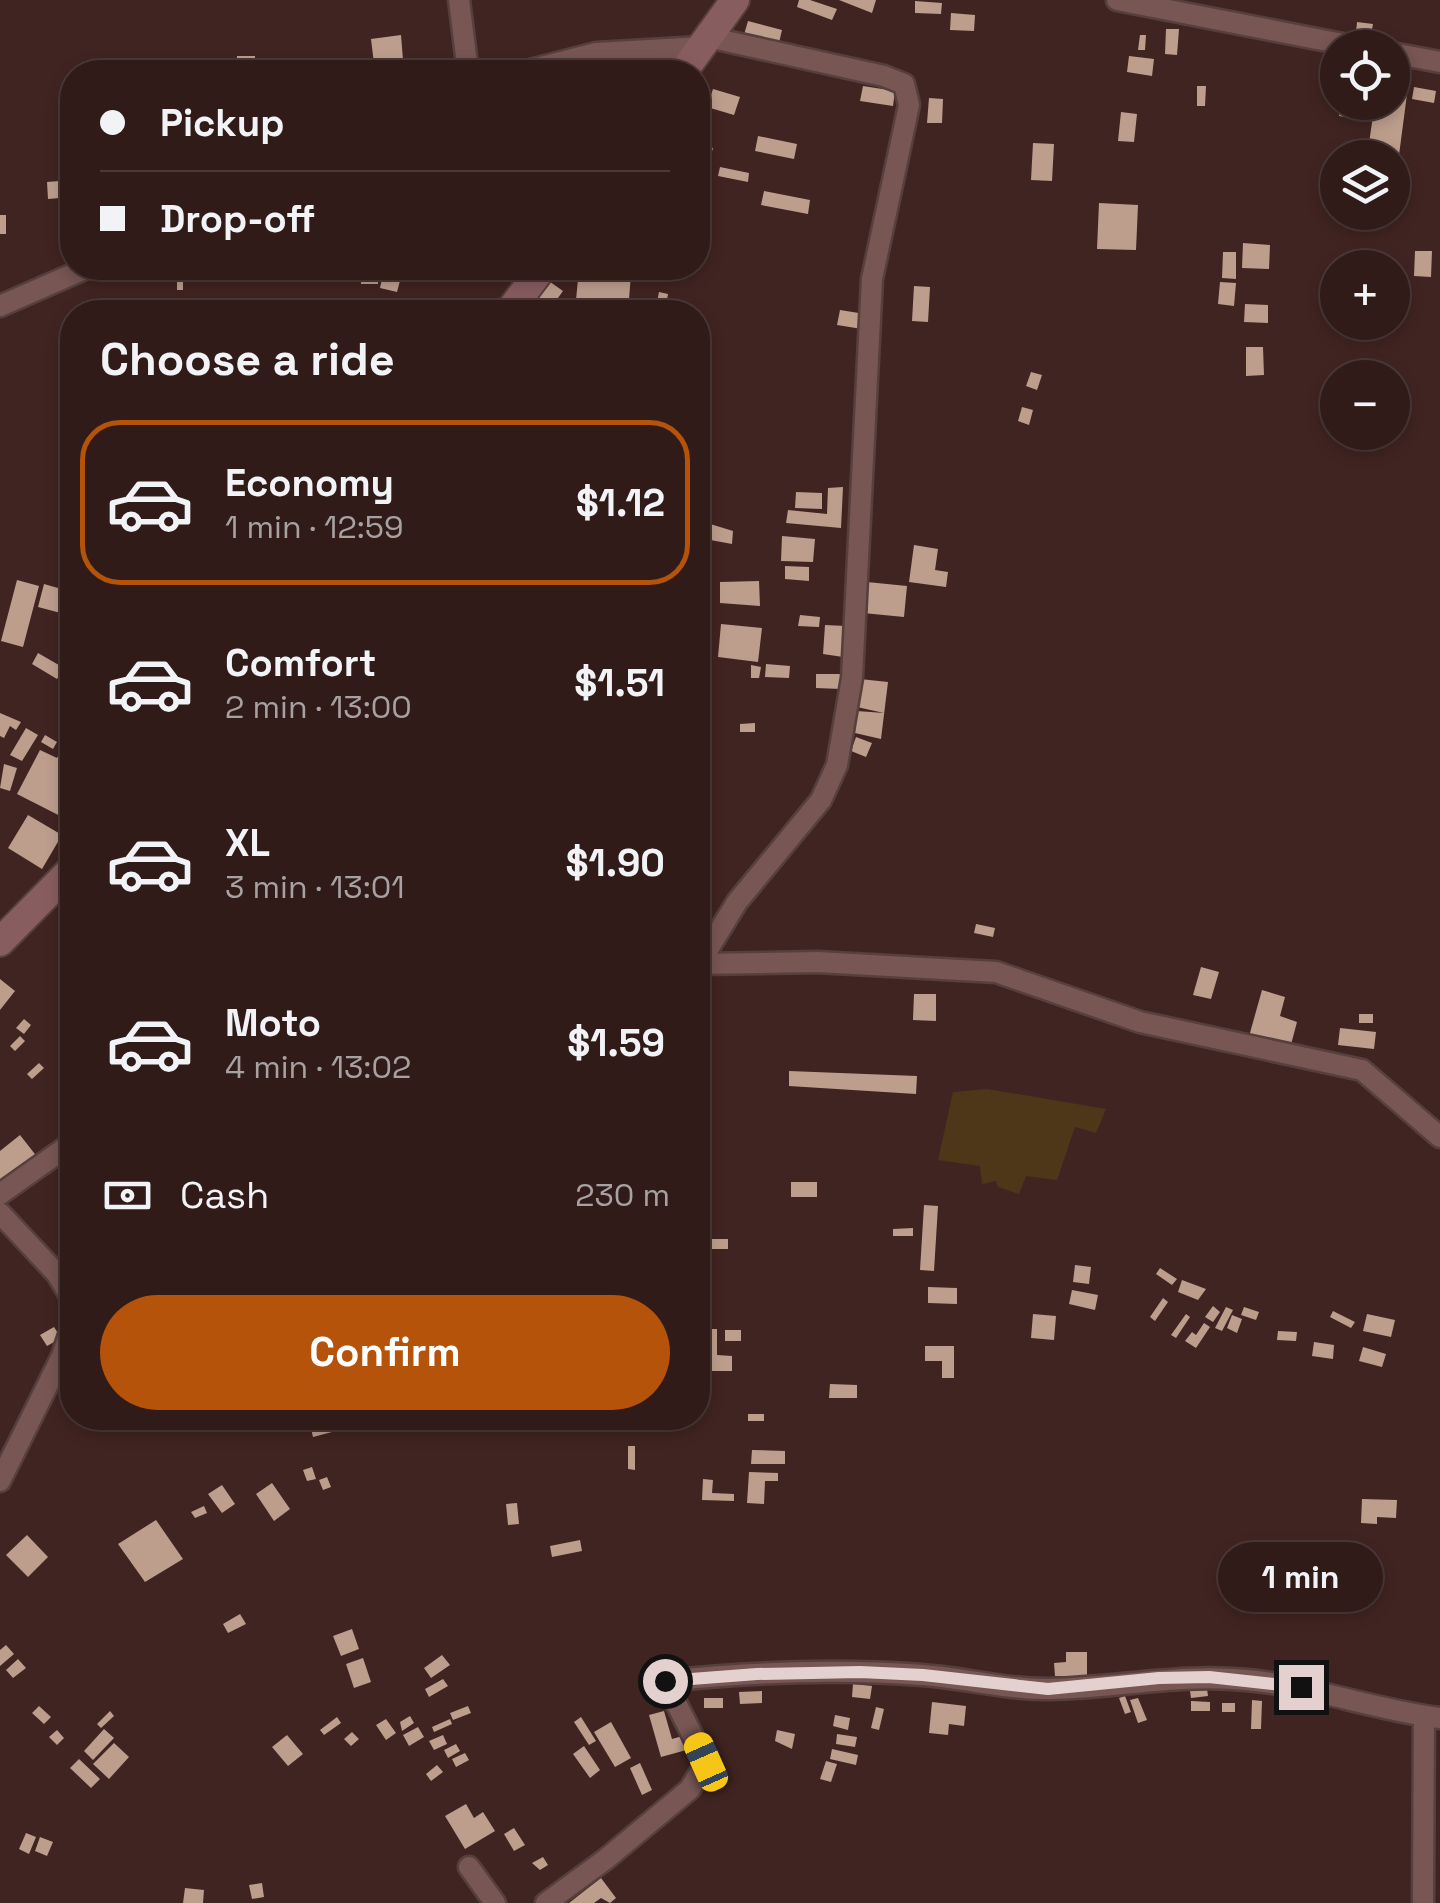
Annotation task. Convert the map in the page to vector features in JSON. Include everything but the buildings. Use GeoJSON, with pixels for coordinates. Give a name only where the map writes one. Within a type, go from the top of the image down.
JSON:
{"type":"FeatureCollection","features":[{"type":"Feature","properties":{"kind":"street"},"geometry":{"type":"LineString","coordinates":[[459,0],[466,60]]}},
{"type":"Feature","properties":{"kind":"street"},"geometry":{"type":"LineString","coordinates":[[692,60],[735,0]]}},
{"type":"Feature","properties":{"kind":"street"},"geometry":{"type":"LineString","coordinates":[[1117,0],[1320,40]]}},
{"type":"Feature","properties":{"kind":"street"},"geometry":{"type":"LineString","coordinates":[[569,60],[596,53],[705,42],[884,76],[904,84],[909,105],[872,280],[852,678],[837,765],[821,800],[738,902],[710,947]]}},
{"type":"Feature","properties":{"kind":"street"},"geometry":{"type":"LineString","coordinates":[[1410,56],[1440,62]]}},
{"type":"Feature","properties":{"kind":"street"},"geometry":{"type":"LineString","coordinates":[[0,306],[60,280]]}},
{"type":"Feature","properties":{"kind":"street"},"geometry":{"type":"LineString","coordinates":[[0,942],[60,881]]}},
{"type":"Feature","properties":{"kind":"street"},"geometry":{"type":"LineString","coordinates":[[710,964],[817,962],[996,972],[1140,1022],[1362,1070],[1440,1138]]}},
{"type":"Feature","properties":{"kind":"street"},"geometry":{"type":"LineString","coordinates":[[0,1194],[60,1152]]}},
{"type":"Feature","properties":{"kind":"street"},"geometry":{"type":"LineString","coordinates":[[0,1214],[60,1280]]}},
{"type":"Feature","properties":{"kind":"street"},"geometry":{"type":"LineString","coordinates":[[0,1481],[60,1360]]}},
{"type":"Feature","properties":{"kind":"street"},"geometry":{"type":"LineString","coordinates":[[546,1903],[690,1789],[706,1762],[665,1681],[860,1672],[1048,1689],[1209,1677],[1301,1687],[1432,1717],[1422,1903]]}},
{"type":"Feature","properties":{"kind":"street"},"geometry":{"type":"LineString","coordinates":[[469,1867],[495,1903]]}},
{"type":"Feature","properties":{"kind":"shaded area"},"geometry":{"type":"Polygon","coordinates":[[[987,1089],[1106,1109],[1096,1133],[1075,1127],[1057,1180],[1026,1176],[1019,1194],[998,1187],[996,1181],[982,1184],[980,1166],[938,1160],[953,1092],[987,1089]]]}},
{"type":"Feature","properties":{"kind":"route"},"geometry":{"type":"LineString","coordinates":[[665,1681],[860,1672],[1048,1689],[1209,1677],[1301,1687]]}}]}
